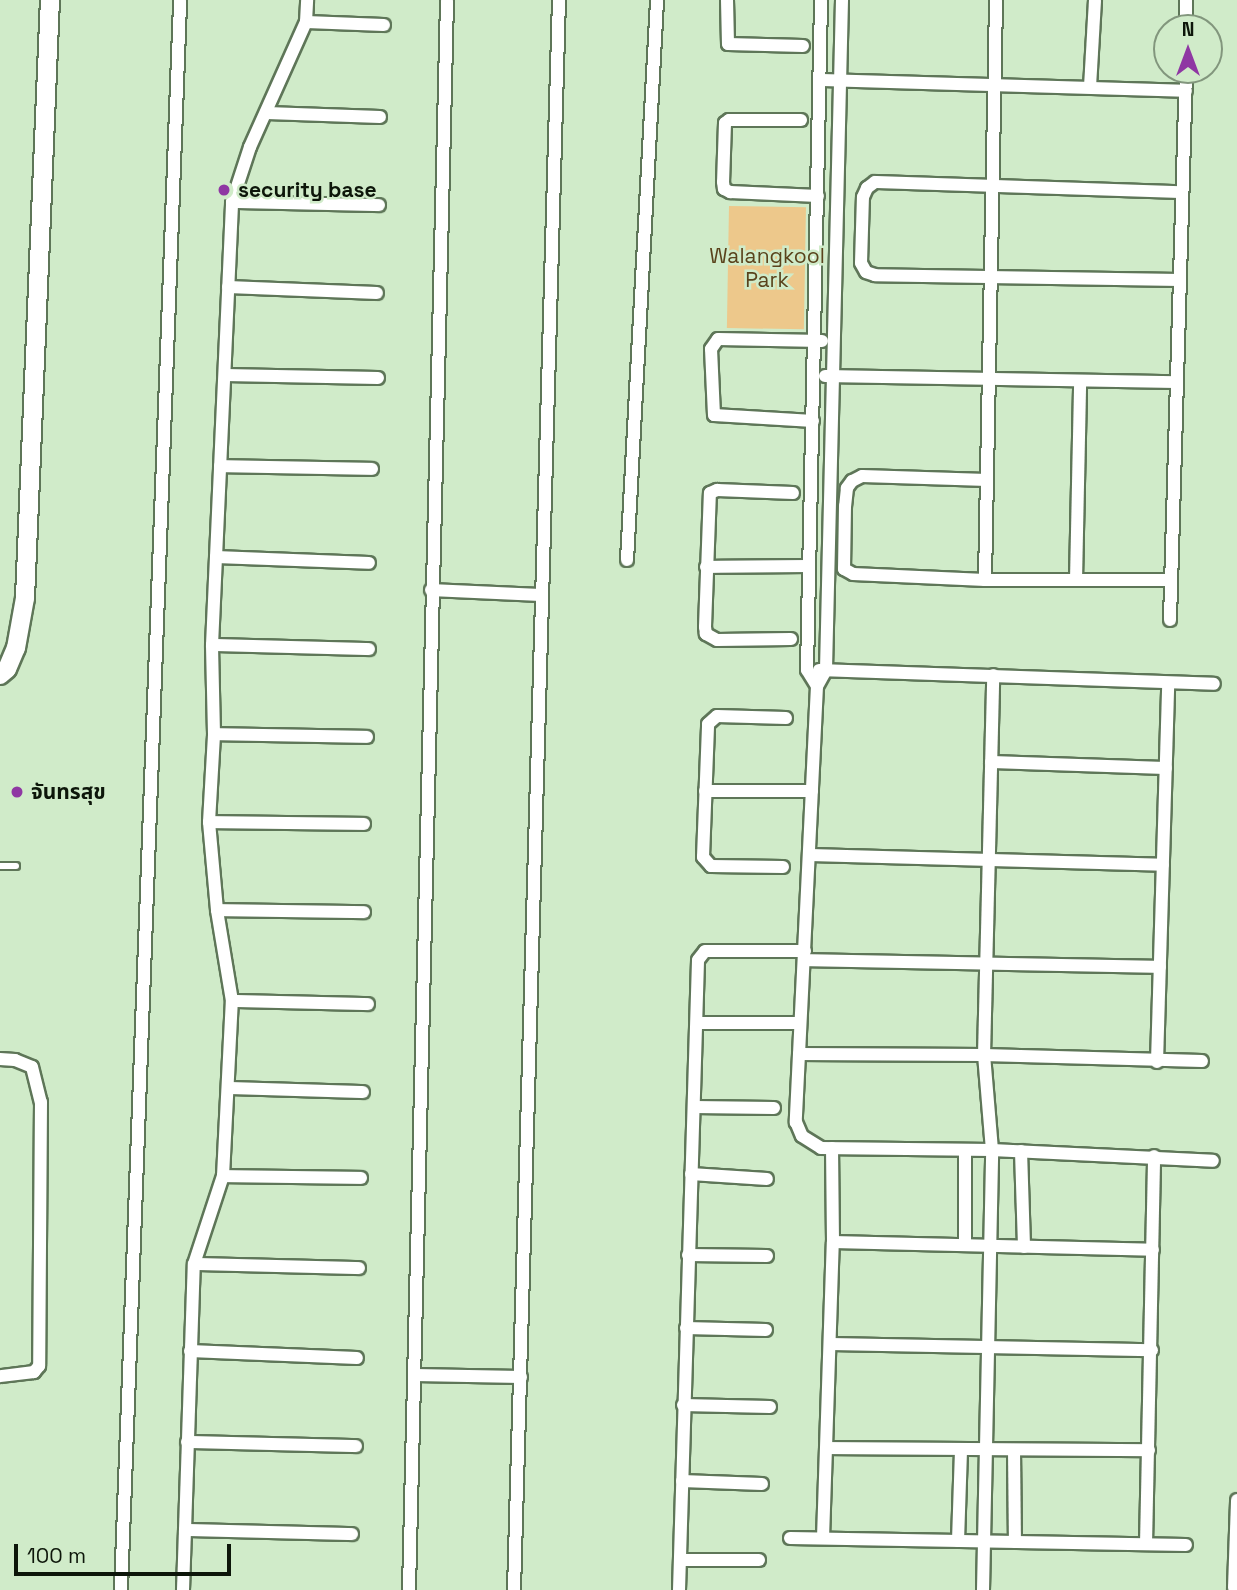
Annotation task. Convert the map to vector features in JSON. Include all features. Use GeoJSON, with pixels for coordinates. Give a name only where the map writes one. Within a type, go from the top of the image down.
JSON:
{"type":"FeatureCollection","features":[{"type":"Feature","properties":{"kind":"street"},"geometry":{"type":"LineString","coordinates":[[0,675],[7,669],[16,648],[25,598],[50,0]]}},
{"type":"Feature","properties":{"kind":"street"},"geometry":{"type":"LineString","coordinates":[[121,1590],[180,0]]}},
{"type":"Feature","properties":{"kind":"street"},"geometry":{"type":"LineString","coordinates":[[183,1590],[194,1265],[223,1176],[232,1001],[217,909],[209,822],[214,734],[212,645],[232,202],[250,147],[306,22],[307,0]]}},
{"type":"Feature","properties":{"kind":"street"},"geometry":{"type":"LineString","coordinates":[[409,1590],[447,0]]}},
{"type":"Feature","properties":{"kind":"street"},"geometry":{"type":"LineString","coordinates":[[514,1590],[540,595],[559,0]]}},
{"type":"Feature","properties":{"kind":"street"},"geometry":{"type":"LineString","coordinates":[[627,560],[657,0]]}},
{"type":"Feature","properties":{"kind":"street"},"geometry":{"type":"LineString","coordinates":[[727,0],[729,44],[803,46]]}},
{"type":"Feature","properties":{"kind":"street"},"geometry":{"type":"LineString","coordinates":[[817,686],[807,670],[821,0]]}},
{"type":"Feature","properties":{"kind":"street"},"geometry":{"type":"LineString","coordinates":[[842,0],[826,670],[817,686],[796,1122],[802,1136],[821,1148],[992,1150],[1213,1161]]}},
{"type":"Feature","properties":{"kind":"street"},"geometry":{"type":"LineString","coordinates":[[985,580],[996,0]]}},
{"type":"Feature","properties":{"kind":"street"},"geometry":{"type":"LineString","coordinates":[[1090,87],[1095,0]]}},
{"type":"Feature","properties":{"kind":"street"},"geometry":{"type":"LineString","coordinates":[[306,22],[384,25]]}},
{"type":"Feature","properties":{"kind":"street"},"geometry":{"type":"LineString","coordinates":[[820,80],[1186,90]]}},
{"type":"Feature","properties":{"kind":"street"},"geometry":{"type":"LineString","coordinates":[[1170,620],[1186,84]]}},
{"type":"Feature","properties":{"kind":"street"},"geometry":{"type":"LineString","coordinates":[[267,113],[380,117]]}},
{"type":"Feature","properties":{"kind":"street"},"geometry":{"type":"LineString","coordinates":[[801,120],[729,120],[725,123],[724,189],[730,192],[818,196]]}},
{"type":"Feature","properties":{"kind":"street"},"geometry":{"type":"LineString","coordinates":[[1180,280],[876,275],[866,272],[861,263],[863,197],[867,188],[875,183],[992,184],[1182,192]]}},
{"type":"Feature","properties":{"kind":"street"},"geometry":{"type":"LineString","coordinates":[[232,202],[379,205]]}},
{"type":"Feature","properties":{"kind":"street"},"geometry":{"type":"LineString","coordinates":[[228,287],[377,293]]}},
{"type":"Feature","properties":{"kind":"street"},"geometry":{"type":"LineString","coordinates":[[813,421],[715,415],[711,349],[718,340],[833,341]]}},
{"type":"Feature","properties":{"kind":"street"},"geometry":{"type":"LineString","coordinates":[[225,375],[378,378]]}},
{"type":"Feature","properties":{"kind":"street"},"geometry":{"type":"LineString","coordinates":[[814,376],[1176,382]]}},
{"type":"Feature","properties":{"kind":"street"},"geometry":{"type":"LineString","coordinates":[[1076,580],[1080,381]]}},
{"type":"Feature","properties":{"kind":"street"},"geometry":{"type":"LineString","coordinates":[[220,466],[372,469]]}},
{"type":"Feature","properties":{"kind":"street"},"geometry":{"type":"LineString","coordinates":[[987,480],[862,476],[852,481],[847,488],[845,506],[844,569],[848,573],[985,580],[1170,580]]}},
{"type":"Feature","properties":{"kind":"street"},"geometry":{"type":"LineString","coordinates":[[791,639],[710,638],[705,627],[710,493],[793,493]]}},
{"type":"Feature","properties":{"kind":"street"},"geometry":{"type":"LineString","coordinates":[[216,557],[369,562]]}},
{"type":"Feature","properties":{"kind":"street"},"geometry":{"type":"LineString","coordinates":[[706,567],[808,566]]}},
{"type":"Feature","properties":{"kind":"street"},"geometry":{"type":"LineString","coordinates":[[431,590],[540,595]]}},
{"type":"Feature","properties":{"kind":"street"},"geometry":{"type":"LineString","coordinates":[[212,645],[369,649]]}},
{"type":"Feature","properties":{"kind":"street"},"geometry":{"type":"LineString","coordinates":[[807,670],[1214,684]]}},
{"type":"Feature","properties":{"kind":"street"},"geometry":{"type":"LineString","coordinates":[[983,1590],[992,1150],[984,1055],[993,676]]}},
{"type":"Feature","properties":{"kind":"street"},"geometry":{"type":"LineString","coordinates":[[1157,1062],[1168,683]]}},
{"type":"Feature","properties":{"kind":"street"},"geometry":{"type":"LineString","coordinates":[[783,867],[705,864],[702,857],[708,724],[712,718],[786,718]]}},
{"type":"Feature","properties":{"kind":"street"},"geometry":{"type":"LineString","coordinates":[[214,734],[367,737]]}},
{"type":"Feature","properties":{"kind":"street"},"geometry":{"type":"LineString","coordinates":[[991,762],[1166,768]]}},
{"type":"Feature","properties":{"kind":"street"},"geometry":{"type":"LineString","coordinates":[[705,791],[812,791]]}},
{"type":"Feature","properties":{"kind":"street"},"geometry":{"type":"LineString","coordinates":[[209,822],[364,824]]}},
{"type":"Feature","properties":{"kind":"street"},"geometry":{"type":"LineString","coordinates":[[810,855],[1163,865]]}},
{"type":"Feature","properties":{"kind":"street"},"geometry":{"type":"LineString","coordinates":[[217,909],[364,912]]}},
{"type":"Feature","properties":{"kind":"street"},"geometry":{"type":"LineString","coordinates":[[679,1590],[698,960],[705,951],[1160,967]]}},
{"type":"Feature","properties":{"kind":"street"},"geometry":{"type":"LineString","coordinates":[[232,1001],[368,1004]]}},
{"type":"Feature","properties":{"kind":"street"},"geometry":{"type":"LineString","coordinates":[[697,1023],[800,1023]]}},
{"type":"Feature","properties":{"kind":"street"},"geometry":{"type":"LineString","coordinates":[[799,1054],[984,1055],[1157,1062],[1202,1061]]}},
{"type":"Feature","properties":{"kind":"street"},"geometry":{"type":"LineString","coordinates":[[0,1059],[15,1060],[32,1067],[41,1102],[39,1366],[34,1372],[0,1376]]}},
{"type":"Feature","properties":{"kind":"street"},"geometry":{"type":"LineString","coordinates":[[228,1088],[363,1092]]}},
{"type":"Feature","properties":{"kind":"street"},"geometry":{"type":"LineString","coordinates":[[694,1108],[774,1108]]}},
{"type":"Feature","properties":{"kind":"street"},"geometry":{"type":"LineString","coordinates":[[823,1538],[831,1344],[832,1148]]}},
{"type":"Feature","properties":{"kind":"street"},"geometry":{"type":"LineString","coordinates":[[965,1150],[965,1245]]}},
{"type":"Feature","properties":{"kind":"street"},"geometry":{"type":"LineString","coordinates":[[1021,1151],[1024,1247]]}},
{"type":"Feature","properties":{"kind":"street"},"geometry":{"type":"LineString","coordinates":[[1146,1544],[1154,1156]]}},
{"type":"Feature","properties":{"kind":"street"},"geometry":{"type":"LineString","coordinates":[[691,1174],[767,1179]]}},
{"type":"Feature","properties":{"kind":"street"},"geometry":{"type":"LineString","coordinates":[[223,1176],[361,1178]]}},
{"type":"Feature","properties":{"kind":"street"},"geometry":{"type":"LineString","coordinates":[[833,1242],[1153,1250]]}},
{"type":"Feature","properties":{"kind":"street"},"geometry":{"type":"LineString","coordinates":[[688,1255],[767,1256]]}},
{"type":"Feature","properties":{"kind":"street"},"geometry":{"type":"LineString","coordinates":[[194,1265],[359,1268]]}},
{"type":"Feature","properties":{"kind":"street"},"geometry":{"type":"LineString","coordinates":[[686,1328],[766,1330]]}},
{"type":"Feature","properties":{"kind":"street"},"geometry":{"type":"LineString","coordinates":[[831,1344],[1152,1350]]}},
{"type":"Feature","properties":{"kind":"street"},"geometry":{"type":"LineString","coordinates":[[190,1351],[357,1358]]}},
{"type":"Feature","properties":{"kind":"street"},"geometry":{"type":"LineString","coordinates":[[415,1375],[521,1377]]}},
{"type":"Feature","properties":{"kind":"street"},"geometry":{"type":"LineString","coordinates":[[683,1405],[770,1407]]}},
{"type":"Feature","properties":{"kind":"street"},"geometry":{"type":"LineString","coordinates":[[187,1442],[356,1446]]}},
{"type":"Feature","properties":{"kind":"street"},"geometry":{"type":"LineString","coordinates":[[827,1448],[1149,1450]]}},
{"type":"Feature","properties":{"kind":"street"},"geometry":{"type":"LineString","coordinates":[[958,1541],[961,1450]]}},
{"type":"Feature","properties":{"kind":"street"},"geometry":{"type":"LineString","coordinates":[[1014,1450],[1015,1542]]}},
{"type":"Feature","properties":{"kind":"street"},"geometry":{"type":"LineString","coordinates":[[682,1481],[762,1485]]}},
{"type":"Feature","properties":{"kind":"street"},"geometry":{"type":"LineString","coordinates":[[1234,1588],[1237,1500]]}},
{"type":"Feature","properties":{"kind":"street"},"geometry":{"type":"LineString","coordinates":[[185,1530],[352,1534]]}},
{"type":"Feature","properties":{"kind":"street"},"geometry":{"type":"LineString","coordinates":[[790,1538],[1186,1545]]}},
{"type":"Feature","properties":{"kind":"street"},"geometry":{"type":"LineString","coordinates":[[680,1560],[759,1560]]}},
{"type":"Feature","properties":{"kind":"lane"},"geometry":{"type":"LineString","coordinates":[[0,866],[16,866]]}},
{"type":"Feature","properties":{"kind":"green space","name":"Walangkool Park"},"geometry":{"type":"Polygon","coordinates":[[[729,206],[806,207],[804,329],[727,328],[729,206]]]}},
{"type":"Feature","properties":{"kind":"place","name":"security base"},"geometry":{"type":"Point","coordinates":[224,190]}},
{"type":"Feature","properties":{"kind":"place","name":"จันทรสุข"},"geometry":{"type":"Point","coordinates":[17,792]}}]}
